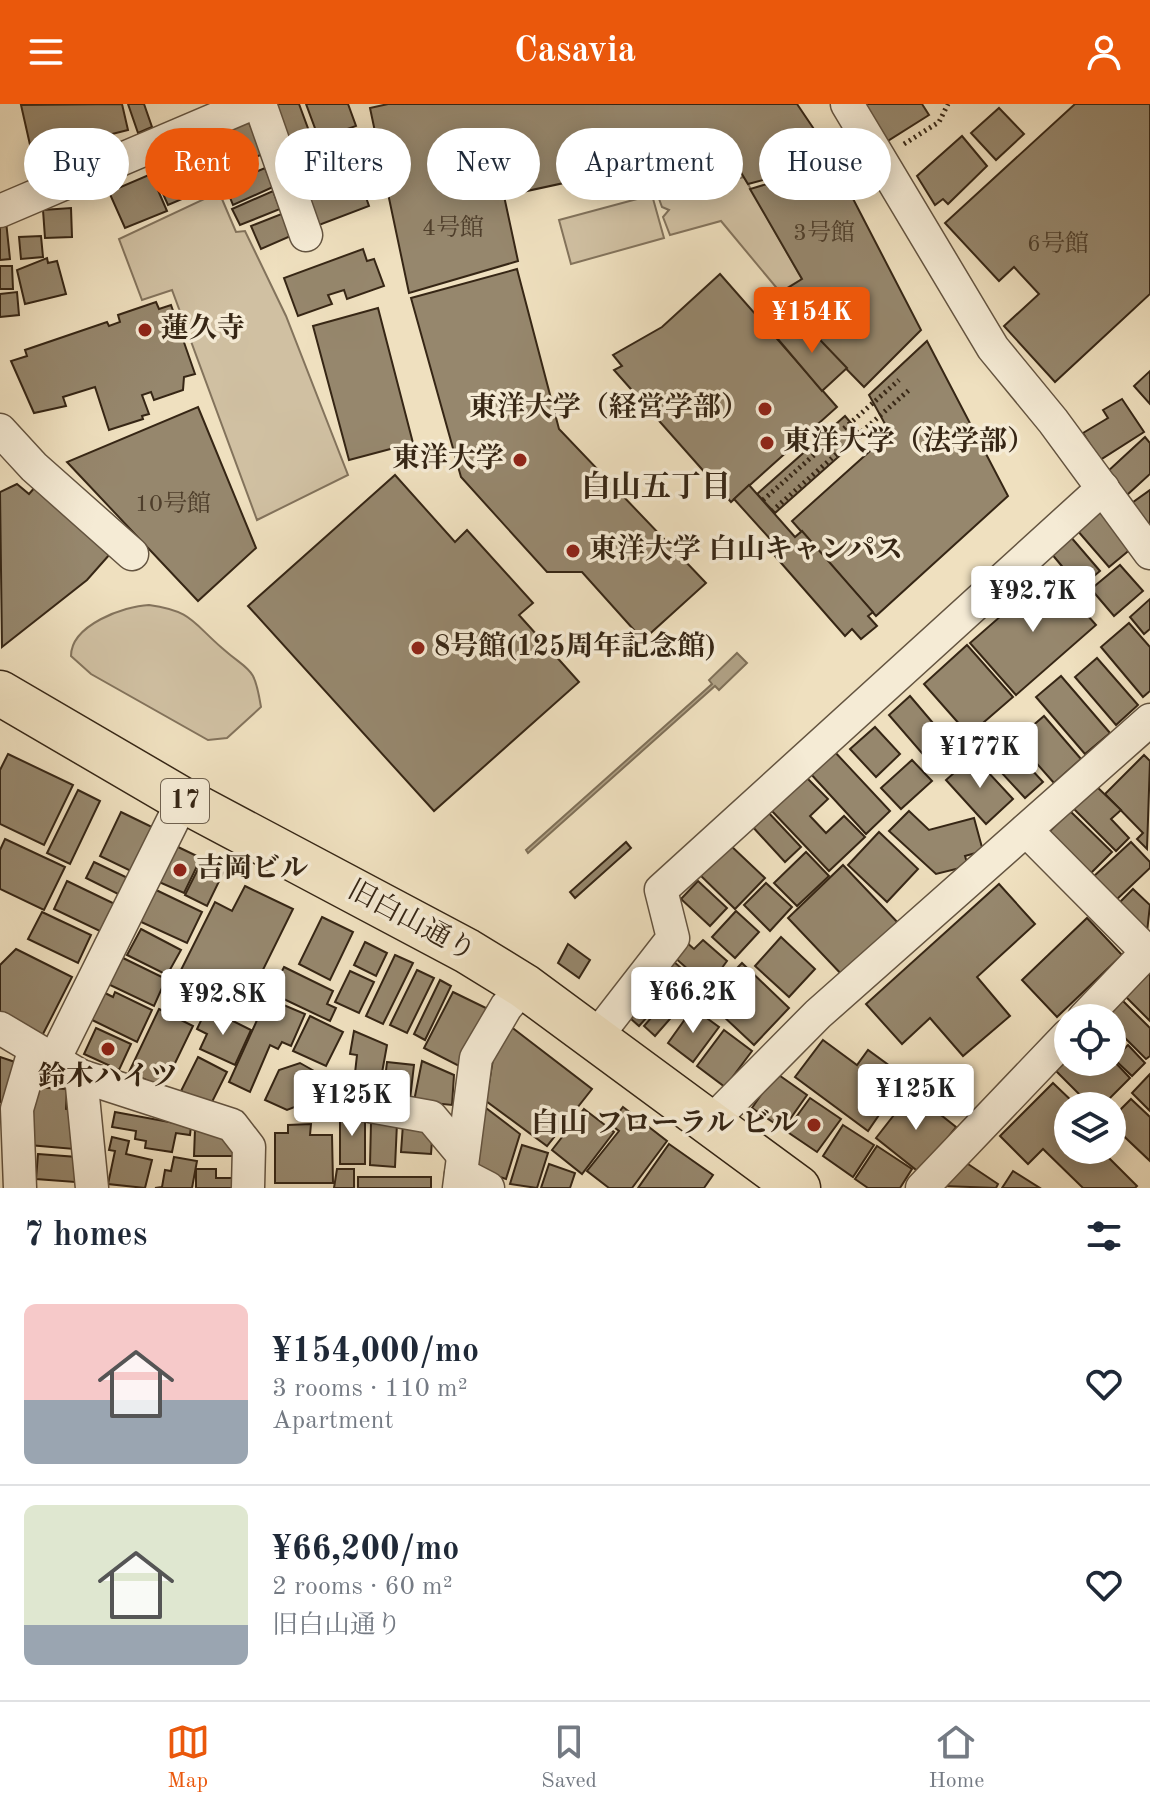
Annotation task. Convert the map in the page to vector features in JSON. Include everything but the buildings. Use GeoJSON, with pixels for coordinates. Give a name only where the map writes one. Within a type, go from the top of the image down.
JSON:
{"type":"FeatureCollection","features":[{"type":"Feature","properties":{"kind":"highway","name":"旧白山通り"},"geometry":{"type":"LineString","coordinates":[[0,693],[183,800],[467,951],[524,986],[712,1121],[785,1184]]}},
{"type":"Feature","properties":{"kind":"street"},"geometry":{"type":"LineString","coordinates":[[260,104],[306,235]]}},
{"type":"Feature","properties":{"kind":"street"},"geometry":{"type":"LineString","coordinates":[[847,104],[861,128]]}},
{"type":"Feature","properties":{"kind":"street"},"geometry":{"type":"LineString","coordinates":[[0,211],[235,107]]}},
{"type":"Feature","properties":{"kind":"street"},"geometry":{"type":"LineString","coordinates":[[891,177],[993,348],[1150,553]]}},
{"type":"Feature","properties":{"kind":"street"},"geometry":{"type":"LineString","coordinates":[[0,430],[34,467],[132,554]]}},
{"type":"Feature","properties":{"kind":"street"},"geometry":{"type":"LineString","coordinates":[[596,1037],[673,938],[661,890],[1103,488]]}},
{"type":"Feature","properties":{"kind":"street"},"geometry":{"type":"LineString","coordinates":[[712,1121],[818,1014],[1150,720]]}},
{"type":"Feature","properties":{"kind":"street"},"geometry":{"type":"LineString","coordinates":[[20,1188],[17,1109],[56,1063],[183,800]]}},
{"type":"Feature","properties":{"kind":"street"},"geometry":{"type":"LineString","coordinates":[[1026,830],[1149,952],[1098,1004]]}},
{"type":"Feature","properties":{"kind":"street"},"geometry":{"type":"LineString","coordinates":[[468,1176],[476,1058],[506,1007],[524,986]]}},
{"type":"Feature","properties":{"kind":"street"},"geometry":{"type":"LineString","coordinates":[[0,1028],[56,1063],[232,1125],[249,1147],[248,1188]]}},
{"type":"Feature","properties":{"kind":"street"},"geometry":{"type":"LineString","coordinates":[[922,1188],[1054,1050]]}},
{"type":"Feature","properties":{"kind":"street"},"geometry":{"type":"LineString","coordinates":[[56,1063],[92,1188]]}},
{"type":"Feature","properties":{"kind":"street"},"geometry":{"type":"LineString","coordinates":[[353,1103],[431,1117],[468,1176]]}},
{"type":"Feature","properties":{"kind":"path"},"geometry":{"type":"LineString","coordinates":[[891,152],[939,122],[948,104]]}},
{"type":"Feature","properties":{"kind":"path"},"geometry":{"type":"LineString","coordinates":[[763,500],[899,380]]}},
{"type":"Feature","properties":{"kind":"path"},"geometry":{"type":"LineString","coordinates":[[772,511],[909,390]]}},
{"type":"Feature","properties":{"kind":"shaded area"},"geometry":{"type":"Polygon","coordinates":[[[743,177],[802,279],[780,292],[721,221],[670,235],[663,217],[669,210],[662,207],[659,200],[743,200],[743,177]]]}},
{"type":"Feature","properties":{"kind":"shaded area"},"geometry":{"type":"Polygon","coordinates":[[[202,200],[222,200],[236,232],[245,231],[286,316],[348,475],[257,520],[172,290],[142,300],[119,239],[202,200]]]}},
{"type":"Feature","properties":{"kind":"shaded area"},"geometry":{"type":"Polygon","coordinates":[[[633,200],[653,200],[664,238],[571,264],[559,220],[633,200]]]}},
{"type":"Feature","properties":{"kind":"shaded area"},"geometry":{"type":"Polygon","coordinates":[[[149,605],[183,614],[253,676],[261,707],[227,738],[208,740],[91,674],[71,656],[73,645],[80,635],[101,619],[126,609],[149,605]]]}},
{"type":"Feature","properties":{"kind":"shaded area"},"geometry":{"type":"Polygon","coordinates":[[[737,653],[747,663],[719,690],[715,686],[528,853],[526,850],[712,684],[709,680],[737,653]]]}},
{"type":"Feature","properties":{"kind":"place","name":"蓮久寺"},"geometry":{"type":"Point","coordinates":[145,330]}},
{"type":"Feature","properties":{"kind":"place","name":"東洋大学（経営学部）"},"geometry":{"type":"Point","coordinates":[765,409]}},
{"type":"Feature","properties":{"kind":"place","name":"東洋大学（法学部）"},"geometry":{"type":"Point","coordinates":[767,443]}},
{"type":"Feature","properties":{"kind":"place","name":"東洋大学"},"geometry":{"type":"Point","coordinates":[520,460]}},
{"type":"Feature","properties":{"kind":"place","name":"東洋大学 白山キャンパス"},"geometry":{"type":"Point","coordinates":[573,551]}},
{"type":"Feature","properties":{"kind":"place","name":"8号館(125周年記念館)"},"geometry":{"type":"Point","coordinates":[418,648]}},
{"type":"Feature","properties":{"kind":"place","name":"吉岡ビル"},"geometry":{"type":"Point","coordinates":[180,870]}},
{"type":"Feature","properties":{"kind":"place","name":"鈴木ハイツ"},"geometry":{"type":"Point","coordinates":[108,1049]}},
{"type":"Feature","properties":{"kind":"place","name":"白山 フローラル ビル"},"geometry":{"type":"Point","coordinates":[814,1125]}},
{"type":"Feature","properties":{"kind":"district","name":"白山五丁目"},"geometry":{"type":"Point","coordinates":[656,488]}}]}
